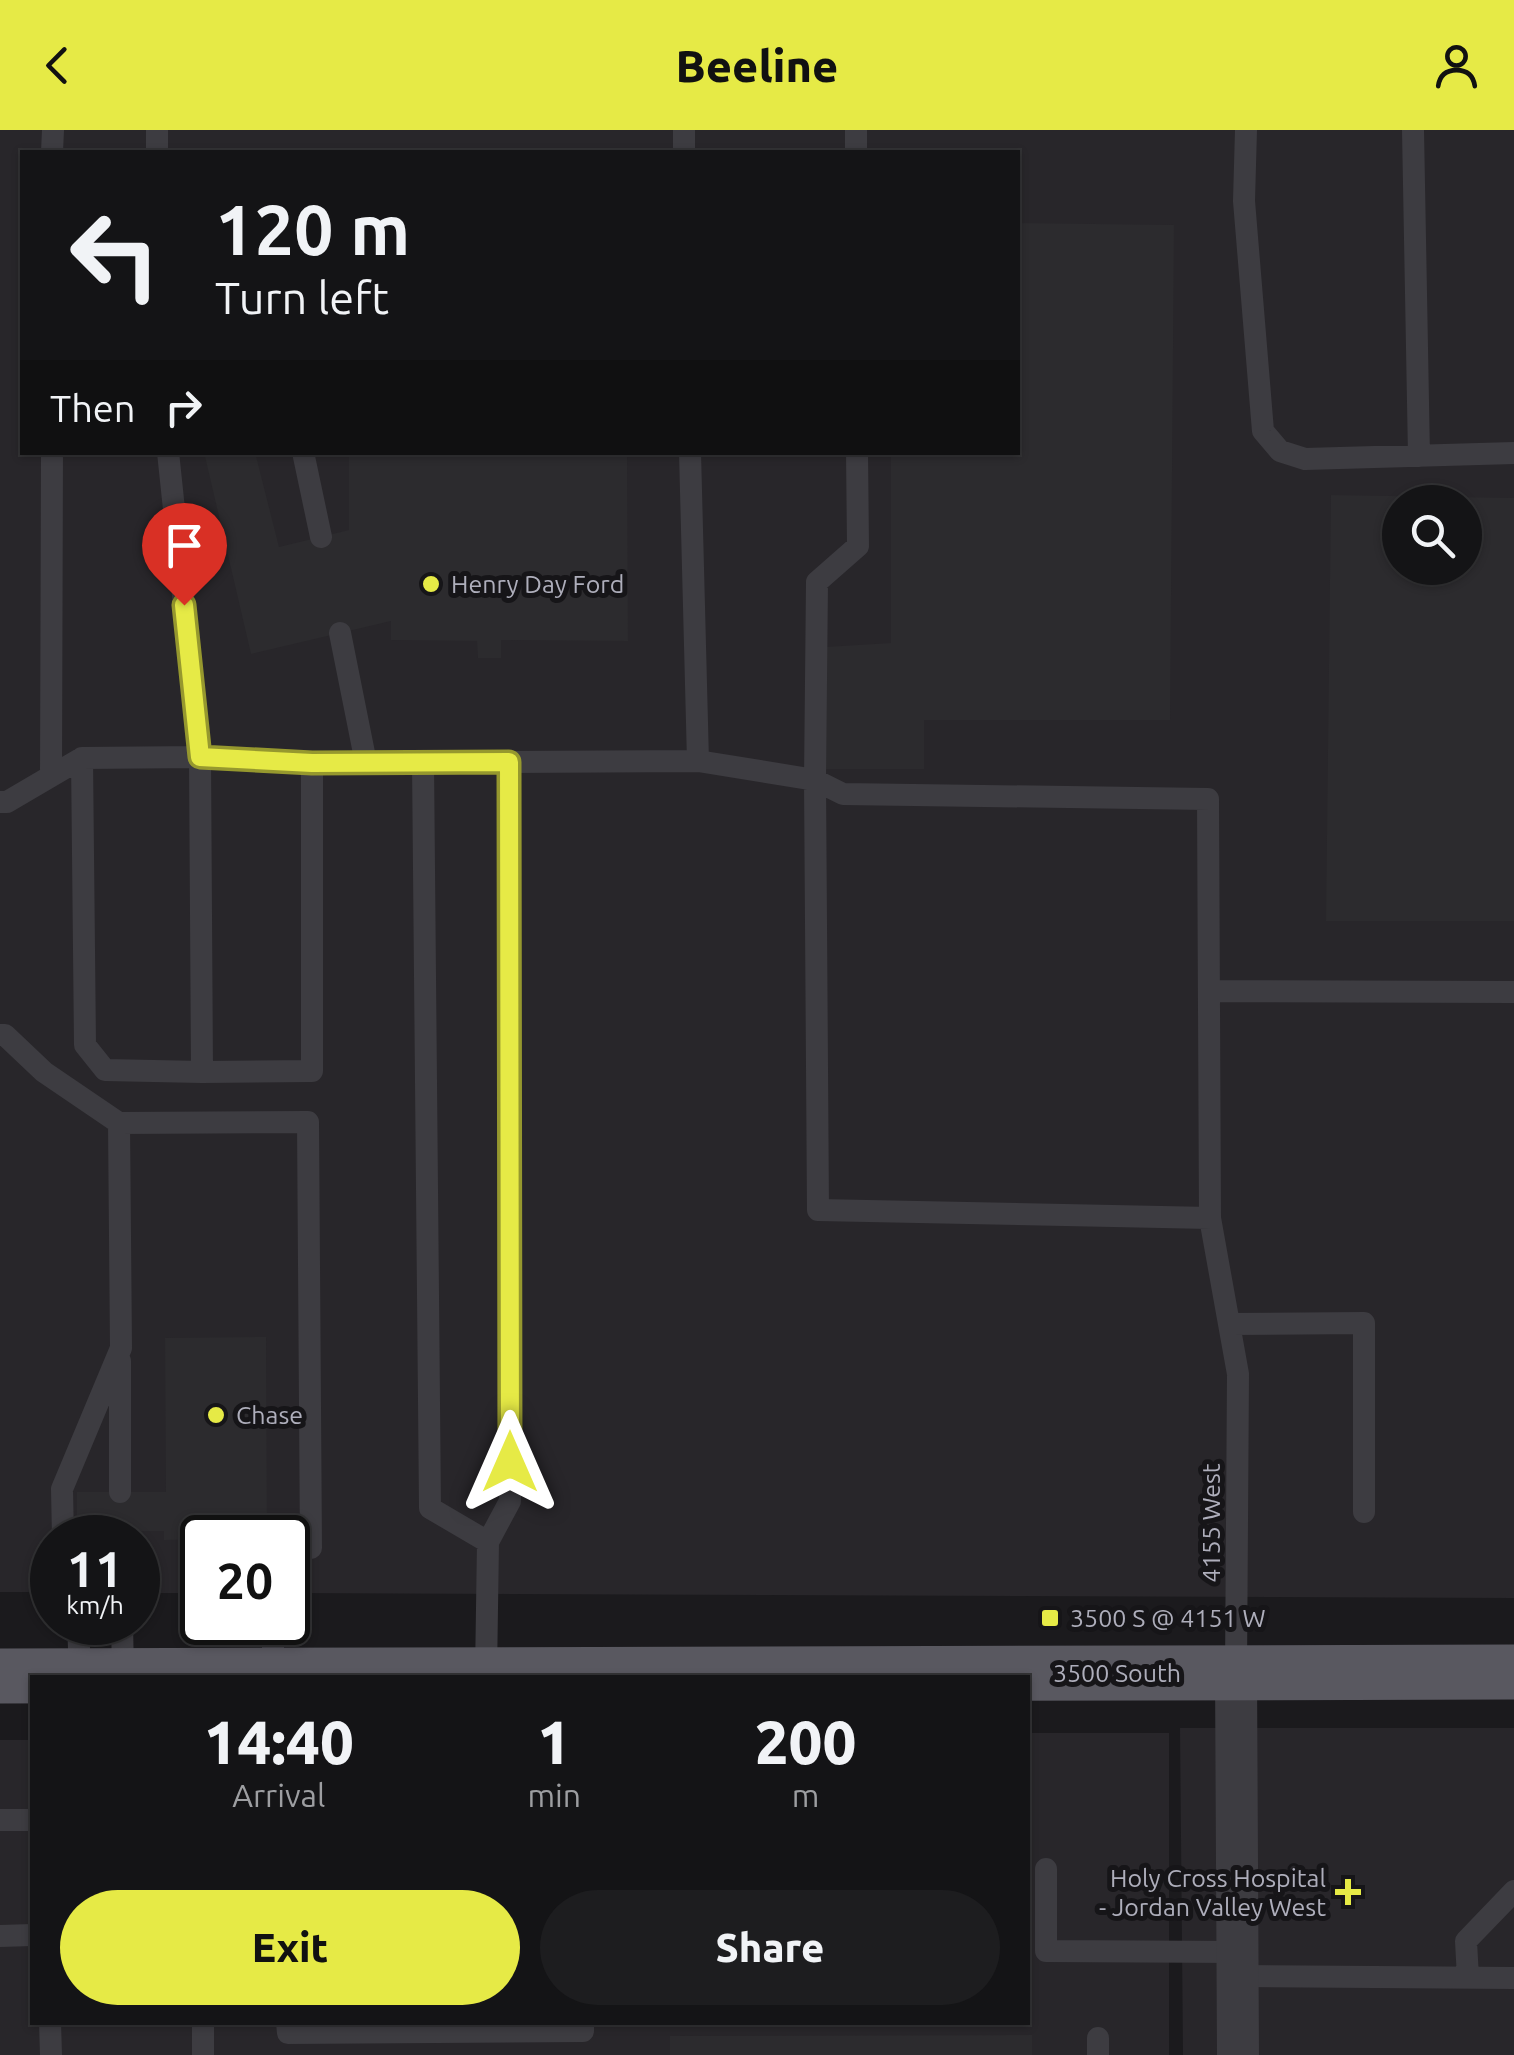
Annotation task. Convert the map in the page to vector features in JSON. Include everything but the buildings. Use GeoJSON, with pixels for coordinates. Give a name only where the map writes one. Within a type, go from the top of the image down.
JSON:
{"type":"FeatureCollection","features":[{"type":"Feature","properties":{"kind":"main road","name":"3500 South"},"geometry":{"type":"LineString","coordinates":[[69,1661],[273,1649],[418,1675]]}},
{"type":"Feature","properties":{"kind":"main road","name":"3500 South"},"geometry":{"type":"LineString","coordinates":[[987,1675],[1514,1672]]}},
{"type":"Feature","properties":{"kind":"main road","name":"3500 South"},"geometry":{"type":"LineString","coordinates":[[455,1675],[625,1675]]}},
{"type":"Feature","properties":{"kind":"street"},"geometry":{"type":"LineString","coordinates":[[1236,1672],[1238,2055]]}},
{"type":"Feature","properties":{"kind":"lane"},"geometry":{"type":"LineString","coordinates":[[1246,130],[1244,201],[1264,432],[1280,451],[1305,459],[1514,453]]}},
{"type":"Feature","properties":{"kind":"lane"},"geometry":{"type":"LineString","coordinates":[[1412,130],[1419,456]]}},
{"type":"Feature","properties":{"kind":"lane"},"geometry":{"type":"LineString","coordinates":[[51,776],[52,455]]}},
{"type":"Feature","properties":{"kind":"lane"},"geometry":{"type":"LineString","coordinates":[[168,455],[200,757],[202,1072]]}},
{"type":"Feature","properties":{"kind":"lane"},"geometry":{"type":"LineString","coordinates":[[305,455],[321,537]]}},
{"type":"Feature","properties":{"kind":"lane"},"geometry":{"type":"LineString","coordinates":[[690,455],[698,761]]}},
{"type":"Feature","properties":{"kind":"lane"},"geometry":{"type":"LineString","coordinates":[[857,455],[858,546],[818,582],[818,1210],[1210,1218]]}},
{"type":"Feature","properties":{"kind":"lane"},"geometry":{"type":"LineString","coordinates":[[340,633],[366,763]]}},
{"type":"Feature","properties":{"kind":"lane"},"geometry":{"type":"LineString","coordinates":[[0,802],[82,758],[200,757],[312,763],[698,761],[815,780]]}},
{"type":"Feature","properties":{"kind":"lane"},"geometry":{"type":"LineString","coordinates":[[82,758],[85,1045],[105,1070],[312,1071],[312,763]]}},
{"type":"Feature","properties":{"kind":"lane"},"geometry":{"type":"LineString","coordinates":[[424,762],[430,1508],[488,1542]]}},
{"type":"Feature","properties":{"kind":"lane"},"geometry":{"type":"LineString","coordinates":[[486,1674],[488,1542],[510,1500],[509,762]]}},
{"type":"Feature","properties":{"kind":"lane","name":"4155 West"},"geometry":{"type":"LineString","coordinates":[[815,780],[843,794],[1208,799],[1210,1218],[1238,1374],[1236,1672]]}},
{"type":"Feature","properties":{"kind":"lane"},"geometry":{"type":"LineString","coordinates":[[1210,991],[1514,992]]}},
{"type":"Feature","properties":{"kind":"lane"},"geometry":{"type":"LineString","coordinates":[[0,1035],[5,1035],[44,1072],[119,1123],[308,1122],[310,1548]]}},
{"type":"Feature","properties":{"kind":"lane"},"geometry":{"type":"LineString","coordinates":[[119,1123],[120,1492]]}},
{"type":"Feature","properties":{"kind":"lane"},"geometry":{"type":"LineString","coordinates":[[1230,1324],[1364,1322],[1364,1512]]}},
{"type":"Feature","properties":{"kind":"lane"},"geometry":{"type":"LineString","coordinates":[[63,1515],[62,1489],[120,1348]]}},
{"type":"Feature","properties":{"kind":"lane"},"geometry":{"type":"LineString","coordinates":[[0,1820],[30,1820]]}},
{"type":"Feature","properties":{"kind":"lane"},"geometry":{"type":"LineString","coordinates":[[1046,1869],[1046,1951],[1514,1978]]}},
{"type":"Feature","properties":{"kind":"lane"},"geometry":{"type":"LineString","coordinates":[[1468,1978],[1466,1941],[1514,1891]]}},
{"type":"Feature","properties":{"kind":"lane"},"geometry":{"type":"LineString","coordinates":[[0,1936],[30,1935]]}},
{"type":"Feature","properties":{"kind":"lane"},"geometry":{"type":"LineString","coordinates":[[50,2025],[51,2055]]}},
{"type":"Feature","properties":{"kind":"lane"},"geometry":{"type":"LineString","coordinates":[[203,2025],[203,2055]]}},
{"type":"Feature","properties":{"kind":"lane"},"geometry":{"type":"LineString","coordinates":[[287,2025],[288,2033],[583,2031],[583,2025]]}},
{"type":"Feature","properties":{"kind":"shaded area"},"geometry":{"type":"Polygon","coordinates":[[[0,130],[1514,130],[1514,1598],[310,1593],[310,1515],[180,1515],[180,1593],[160,1593],[160,1515],[30,1515],[30,1592],[0,1592],[0,130]]]}},
{"type":"Feature","properties":{"kind":"shaded area","name":"Holy Cross Hospital - Jordan Valley West"},"geometry":{"type":"Polygon","coordinates":[[[1180,1728],[1514,1728],[1514,2055],[1183,2055],[1180,1728]]]}},
{"type":"Feature","properties":{"kind":"shaded area"},"geometry":{"type":"Polygon","coordinates":[[[1030,1733],[1169,1733],[1169,2055],[0,2055],[0,1740],[30,1740],[30,2025],[1030,2025],[1030,1733]]]}},
{"type":"Feature","properties":{"kind":"place","name":"Henry Day Ford"},"geometry":{"type":"Point","coordinates":[431,584]}},
{"type":"Feature","properties":{"kind":"place","name":"Chase"},"geometry":{"type":"Point","coordinates":[216,1415]}},
{"type":"Feature","properties":{"kind":"place","name":"3500 S @ 4151 W"},"geometry":{"type":"Point","coordinates":[1050,1618]}},
{"type":"Feature","properties":{"kind":"place","name":"Holy Cross Hospital - Jordan Valley West"},"geometry":{"type":"Point","coordinates":[1348,1892]}},
{"type":"Feature","properties":{"kind":"route"},"geometry":{"type":"LineString","coordinates":[[184,605],[200,757],[312,763],[509,762],[510,1462]]}}]}
